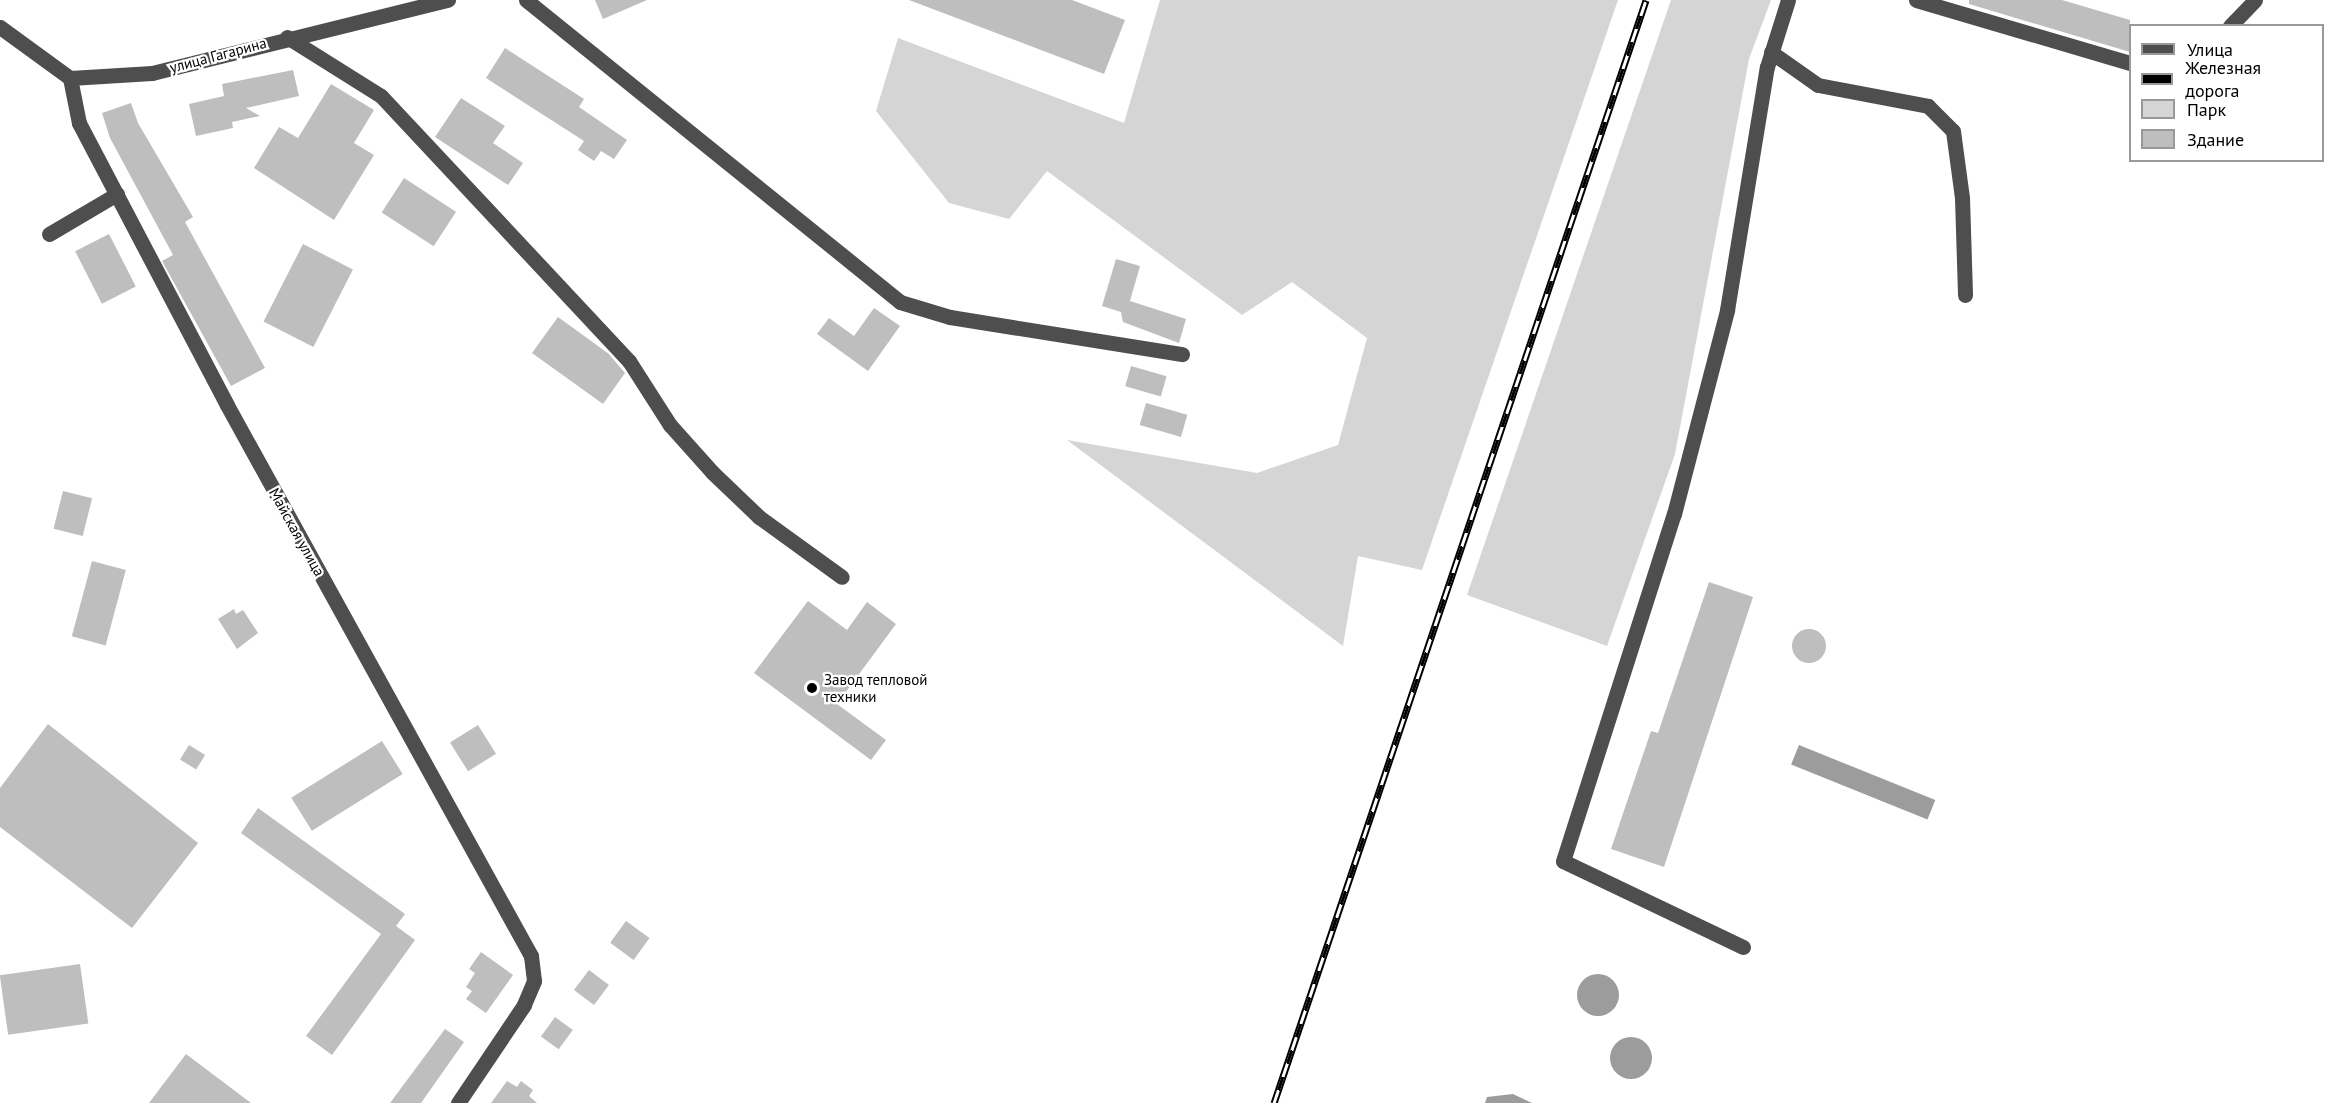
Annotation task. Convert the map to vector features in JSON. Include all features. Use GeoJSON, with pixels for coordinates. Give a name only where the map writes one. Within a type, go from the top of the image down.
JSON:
{"type":"FeatureCollection","features":[{"type":"Feature","properties":{"kind":"street","name":"улица Гагарина"},"geometry":{"type":"LineString","coordinates":[[70,78],[152,73],[287,37],[448,0]]}},
{"type":"Feature","properties":{"kind":"street"},"geometry":{"type":"LineString","coordinates":[[526,0],[900,303],[950,317],[1182,354]]}},
{"type":"Feature","properties":{"kind":"street"},"geometry":{"type":"LineString","coordinates":[[1743,947],[1563,861],[1674,514],[1727,310],[1771,52],[1788,0]]}},
{"type":"Feature","properties":{"kind":"street"},"geometry":{"type":"LineString","coordinates":[[1916,0],[2129,63]]}},
{"type":"Feature","properties":{"kind":"street"},"geometry":{"type":"LineString","coordinates":[[2232,24],[2255,0]]}},
{"type":"Feature","properties":{"kind":"street"},"geometry":{"type":"LineString","coordinates":[[0,27],[70,78]]}},
{"type":"Feature","properties":{"kind":"street"},"geometry":{"type":"LineString","coordinates":[[287,37],[381,96],[629,361],[670,425],[713,473],[759,517],[842,577]]}},
{"type":"Feature","properties":{"kind":"street"},"geometry":{"type":"LineString","coordinates":[[1771,52],[1818,85],[1928,106],[1953,131],[1962,198],[1965,295]]}},
{"type":"Feature","properties":{"kind":"street","name":"Майская улица"},"geometry":{"type":"LineString","coordinates":[[70,78],[79,123],[227,405],[531,956],[534,981],[524,1005],[458,1103]]}},
{"type":"Feature","properties":{"kind":"street"},"geometry":{"type":"LineString","coordinates":[[48,234],[117,194]]}},
{"type":"Feature","properties":{"kind":"green space"},"geometry":{"type":"Polygon","coordinates":[[[1160,0],[1618,0],[1422,570],[1358,556],[1343,646],[1067,440],[1257,473],[1338,445],[1367,338],[1292,282],[1242,315],[1047,171],[1009,219],[949,203],[876,111],[898,38],[1124,123],[1160,0]]]}},
{"type":"Feature","properties":{"kind":"green space"},"geometry":{"type":"Polygon","coordinates":[[[1671,0],[1771,0],[1749,59],[1675,454],[1607,646],[1467,595],[1671,0]]]}},
{"type":"Feature","properties":{"kind":"shaded area"},"geometry":{"type":"Polygon","coordinates":[[[1799,745],[1935,800],[1927,820],[1791,764],[1799,745]]]}},
{"type":"Feature","properties":{"kind":"shaded area"},"geometry":{"type":"Polygon","coordinates":[[[1598,974],[1613,980],[1619,995],[1613,1010],[1598,1016],[1583,1010],[1577,995],[1583,980],[1598,974]]]}},
{"type":"Feature","properties":{"kind":"shaded area"},"geometry":{"type":"Polygon","coordinates":[[[1631,1037],[1646,1043],[1652,1058],[1646,1073],[1631,1079],[1616,1073],[1610,1058],[1616,1043],[1631,1037]]]}},
{"type":"Feature","properties":{"kind":"shaded area"},"geometry":{"type":"Polygon","coordinates":[[[1513,1094],[1532,1103],[1485,1103],[1487,1097],[1513,1094]]]}},
{"type":"Feature","properties":{"kind":"building"},"geometry":{"type":"Polygon","coordinates":[[[595,0],[647,0],[603,19],[595,0]]]}},
{"type":"Feature","properties":{"kind":"building"},"geometry":{"type":"Polygon","coordinates":[[[909,0],[1072,0],[1125,20],[1104,74],[909,0]]]}},
{"type":"Feature","properties":{"kind":"building"},"geometry":{"type":"Polygon","coordinates":[[[1969,0],[2062,0],[2130,20],[2129,52],[1969,4],[1969,0]]]}},
{"type":"Feature","properties":{"kind":"building"},"geometry":{"type":"Polygon","coordinates":[[[505,48],[584,99],[579,107],[627,140],[614,159],[601,151],[594,161],[578,150],[584,141],[486,78],[505,48]]]}},
{"type":"Feature","properties":{"kind":"building"},"geometry":{"type":"Polygon","coordinates":[[[293,70],[299,96],[246,108],[260,116],[232,122],[233,128],[196,136],[189,104],[224,96],[222,84],[293,70]]]}},
{"type":"Feature","properties":{"kind":"building"},"geometry":{"type":"Polygon","coordinates":[[[331,84],[374,110],[354,143],[374,155],[334,220],[254,168],[279,127],[298,138],[331,84]]]}},
{"type":"Feature","properties":{"kind":"building"},"geometry":{"type":"Polygon","coordinates":[[[461,98],[505,126],[493,143],[523,163],[508,185],[435,137],[461,98]]]}},
{"type":"Feature","properties":{"kind":"building"},"geometry":{"type":"Polygon","coordinates":[[[131,103],[138,123],[193,217],[185,222],[265,368],[231,386],[162,261],[173,255],[110,138],[102,113],[131,103]]]}},
{"type":"Feature","properties":{"kind":"building"},"geometry":{"type":"Polygon","coordinates":[[[404,178],[456,212],[434,246],[382,212],[404,178]]]}},
{"type":"Feature","properties":{"kind":"building"},"geometry":{"type":"Polygon","coordinates":[[[109,234],[136,287],[102,304],[75,251],[109,234]]]}},
{"type":"Feature","properties":{"kind":"building"},"geometry":{"type":"Polygon","coordinates":[[[303,244],[353,269],[313,347],[264,322],[303,244]]]}},
{"type":"Feature","properties":{"kind":"building"},"geometry":{"type":"Polygon","coordinates":[[[1116,259],[1140,266],[1130,301],[1186,319],[1179,343],[1123,322],[1121,312],[1102,306],[1116,259]]]}},
{"type":"Feature","properties":{"kind":"building"},"geometry":{"type":"Polygon","coordinates":[[[874,308],[900,326],[868,371],[817,334],[829,318],[854,336],[874,308]]]}},
{"type":"Feature","properties":{"kind":"building"},"geometry":{"type":"Polygon","coordinates":[[[558,317],[609,354],[625,373],[603,404],[532,353],[558,317]]]}},
{"type":"Feature","properties":{"kind":"building"},"geometry":{"type":"Polygon","coordinates":[[[1131,366],[1167,376],[1161,396],[1125,386],[1131,366]]]}},
{"type":"Feature","properties":{"kind":"building"},"geometry":{"type":"Polygon","coordinates":[[[1146,403],[1187,415],[1181,437],[1140,425],[1146,403]]]}},
{"type":"Feature","properties":{"kind":"building"},"geometry":{"type":"Polygon","coordinates":[[[63,491],[92,498],[83,536],[54,529],[63,491]]]}},
{"type":"Feature","properties":{"kind":"building"},"geometry":{"type":"Polygon","coordinates":[[[92,561],[126,570],[106,645],[72,636],[92,561]]]}},
{"type":"Feature","properties":{"kind":"building"},"geometry":{"type":"Polygon","coordinates":[[[1709,582],[1753,597],[1664,867],[1611,849],[1651,731],[1658,733],[1709,582]]]}},
{"type":"Feature","properties":{"kind":"building","name":"Завод тепловой техники"},"geometry":{"type":"Polygon","coordinates":[[[808,601],[847,630],[867,602],[896,624],[837,704],[886,740],[871,760],[754,673],[808,601]]]}},
{"type":"Feature","properties":{"kind":"building"},"geometry":{"type":"Polygon","coordinates":[[[234,609],[236,614],[243,610],[258,633],[237,649],[218,619],[234,609]]]}},
{"type":"Feature","properties":{"kind":"building"},"geometry":{"type":"Polygon","coordinates":[[[1809,629],[1821,634],[1826,646],[1821,658],[1809,663],[1797,658],[1792,646],[1797,634],[1809,629]]]}},
{"type":"Feature","properties":{"kind":"building"},"geometry":{"type":"Polygon","coordinates":[[[48,724],[198,843],[132,928],[0,827],[0,788],[48,724]]]}},
{"type":"Feature","properties":{"kind":"building"},"geometry":{"type":"Polygon","coordinates":[[[478,725],[496,754],[468,771],[450,742],[478,725]]]}},
{"type":"Feature","properties":{"kind":"building"},"geometry":{"type":"Polygon","coordinates":[[[382,741],[403,774],[312,831],[291,798],[382,741]]]}},
{"type":"Feature","properties":{"kind":"building"},"geometry":{"type":"Polygon","coordinates":[[[189,745],[205,755],[196,769],[180,759],[189,745]]]}},
{"type":"Feature","properties":{"kind":"building"},"geometry":{"type":"Polygon","coordinates":[[[258,808],[405,914],[396,926],[415,940],[332,1055],[306,1036],[381,934],[241,833],[258,808]]]}},
{"type":"Feature","properties":{"kind":"building"},"geometry":{"type":"Polygon","coordinates":[[[626,921],[649,938],[634,960],[610,943],[626,921]]]}},
{"type":"Feature","properties":{"kind":"building"},"geometry":{"type":"Polygon","coordinates":[[[481,952],[513,975],[486,1013],[466,999],[472,991],[466,987],[475,973],[469,969],[481,952]]]}},
{"type":"Feature","properties":{"kind":"building"},"geometry":{"type":"Polygon","coordinates":[[[80,964],[88,1023],[8,1035],[0,975],[80,964]]]}},
{"type":"Feature","properties":{"kind":"building"},"geometry":{"type":"Polygon","coordinates":[[[589,970],[609,985],[594,1005],[574,990],[589,970]]]}},
{"type":"Feature","properties":{"kind":"building"},"geometry":{"type":"Polygon","coordinates":[[[555,1017],[573,1030],[559,1049],[541,1036],[555,1017]]]}},
{"type":"Feature","properties":{"kind":"building"},"geometry":{"type":"Polygon","coordinates":[[[445,1029],[464,1042],[421,1103],[390,1103],[445,1029]]]}},
{"type":"Feature","properties":{"kind":"building"},"geometry":{"type":"Polygon","coordinates":[[[186,1054],[251,1103],[149,1103],[186,1054]]]}},
{"type":"Feature","properties":{"kind":"building"},"geometry":{"type":"Polygon","coordinates":[[[507,1081],[517,1087],[521,1081],[533,1090],[529,1096],[537,1103],[491,1103],[507,1081]]]}},
{"type":"Feature","properties":{"kind":"railway"},"geometry":{"type":"LineString","coordinates":[[1274,1103],[1646,0]]}},
{"type":"Feature","properties":{"kind":"place","name":"Завод тепловой техники"},"geometry":{"type":"Point","coordinates":[812,688]}}]}
